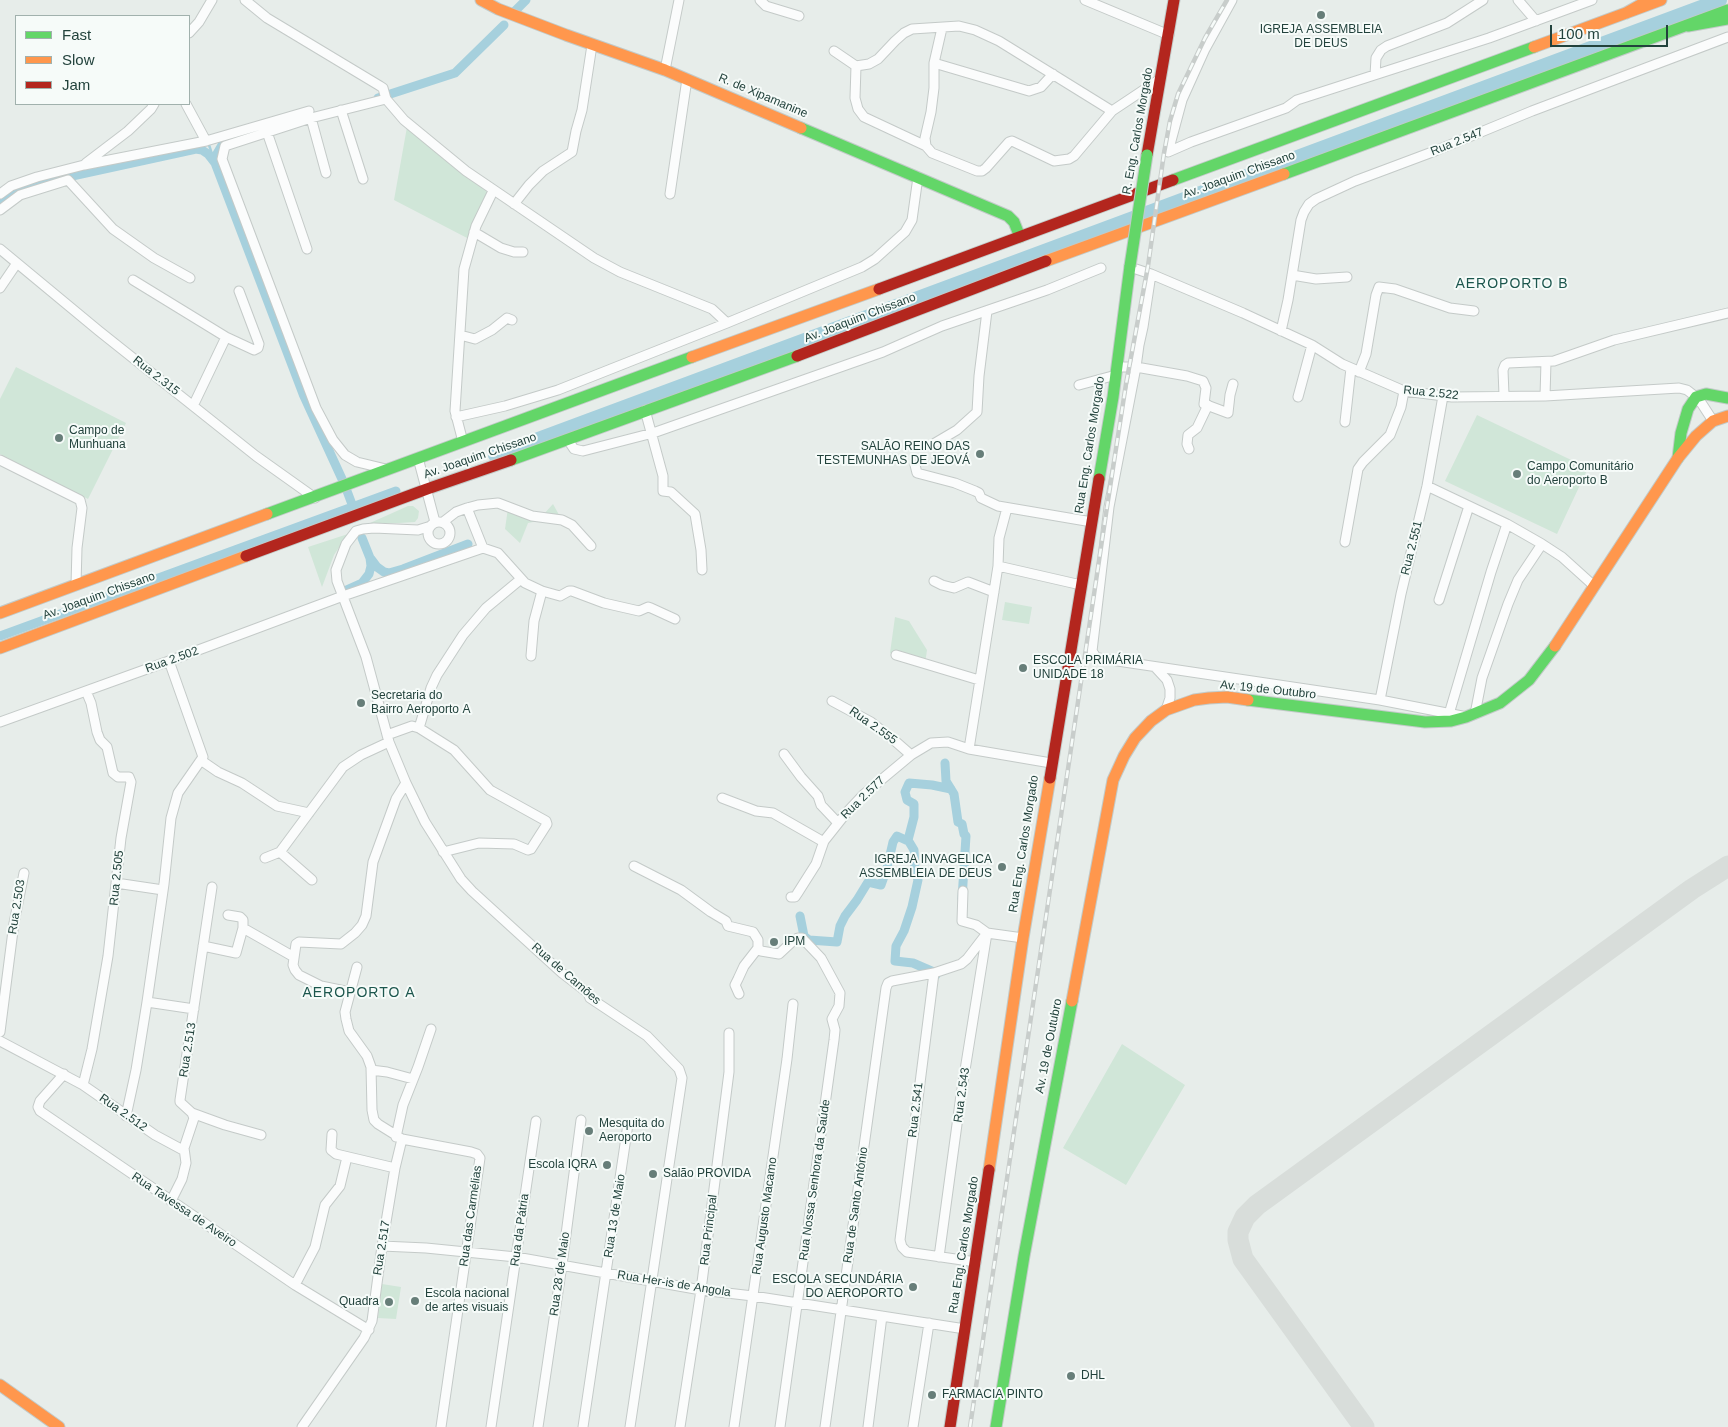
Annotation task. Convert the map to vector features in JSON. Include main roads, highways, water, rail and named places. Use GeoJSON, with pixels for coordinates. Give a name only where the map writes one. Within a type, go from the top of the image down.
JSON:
{"type":"FeatureCollection","features":[{"type":"Feature","properties":{"kind":"main road","name":"R. de Xipamanine"},"geometry":{"type":"LineString","coordinates":[[481,0],[498,9],[687,79],[1008,216],[1014,222],[1020,237]]}},
{"type":"Feature","properties":{"kind":"main road","name":"R. Eng. Carlos Morgado"},"geometry":{"type":"LineString","coordinates":[[1130,267],[1174,0]]}},
{"type":"Feature","properties":{"kind":"main road"},"geometry":{"type":"LineString","coordinates":[[1626,13],[1649,0]]}},
{"type":"Feature","properties":{"kind":"main road","name":"Av. Joaquim Chissano"},"geometry":{"type":"LineString","coordinates":[[0,613],[1661,0]]}},
{"type":"Feature","properties":{"kind":"main road","name":"Av. Joaquim Chissano"},"geometry":{"type":"LineString","coordinates":[[0,648],[427,489],[568,440],[645,410],[824,346],[1108,238],[1435,120],[1728,10]]}},
{"type":"Feature","properties":{"kind":"main road"},"geometry":{"type":"LineString","coordinates":[[1688,26],[1728,19]]}},
{"type":"Feature","properties":{"kind":"main road","name":"Rua Eng. Carlos Morgado"},"geometry":{"type":"LineString","coordinates":[[950,1427],[1023,938],[1092,522],[1130,267]]}},
{"type":"Feature","properties":{"kind":"main road"},"geometry":{"type":"LineString","coordinates":[[1678,458],[1681,433],[1688,409],[1696,398],[1706,394],[1728,398]]}},
{"type":"Feature","properties":{"kind":"main road","name":"Av. 19 de Outubro"},"geometry":{"type":"LineString","coordinates":[[996,1427],[1024,1256],[1113,780],[1135,738],[1151,721],[1166,710],[1194,700],[1209,698],[1227,697],[1425,722],[1451,721],[1470,716],[1500,703],[1529,680],[1564,633],[1593,585],[1678,458],[1696,436],[1713,421],[1728,416]]}},
{"type":"Feature","properties":{"kind":"main road"},"geometry":{"type":"LineString","coordinates":[[0,1386],[59,1427]]}},
{"type":"Feature","properties":{"kind":"waterway"},"geometry":{"type":"LineString","coordinates":[[513,13],[526,0]]}},
{"type":"Feature","properties":{"kind":"waterway"},"geometry":{"type":"LineString","coordinates":[[495,455],[1720,0]]}},
{"type":"Feature","properties":{"kind":"waterway"},"geometry":{"type":"LineString","coordinates":[[378,98],[455,73],[504,25]]}},
{"type":"Feature","properties":{"kind":"waterway"},"geometry":{"type":"LineString","coordinates":[[215,163],[215,157],[225,140],[257,131]]}},
{"type":"Feature","properties":{"kind":"waterway"},"geometry":{"type":"LineString","coordinates":[[205,145],[209,145],[215,163]]}},
{"type":"Feature","properties":{"kind":"waterway"},"geometry":{"type":"LineString","coordinates":[[0,201],[13,192],[40,183],[196,149],[208,154],[215,163],[303,394],[342,479]]}},
{"type":"Feature","properties":{"kind":"waterway"},"geometry":{"type":"LineString","coordinates":[[13,190],[63,175],[122,162]]}},
{"type":"Feature","properties":{"kind":"waterway"},"geometry":{"type":"LineString","coordinates":[[0,200],[7,194]]}},
{"type":"Feature","properties":{"kind":"waterway"},"geometry":{"type":"LineString","coordinates":[[347,491],[353,507]]}},
{"type":"Feature","properties":{"kind":"waterway"},"geometry":{"type":"LineString","coordinates":[[0,636],[396,491]]}},
{"type":"Feature","properties":{"kind":"waterway"},"geometry":{"type":"LineString","coordinates":[[342,592],[362,583],[369,574],[370,558],[362,538]]}},
{"type":"Feature","properties":{"kind":"waterway"},"geometry":{"type":"LineString","coordinates":[[371,559],[377,567],[389,573],[468,544]]}},
{"type":"Feature","properties":{"kind":"waterway"},"geometry":{"type":"LineString","coordinates":[[945,763],[946,781],[954,794],[958,822],[962,824],[966,836],[962,899]]}},
{"type":"Feature","properties":{"kind":"waterway"},"geometry":{"type":"LineString","coordinates":[[936,975],[936,973],[913,963],[895,961],[896,946],[904,931],[918,880],[915,871],[914,850],[908,840],[914,817],[914,804],[907,800],[905,792],[909,783],[951,789]]}},
{"type":"Feature","properties":{"kind":"waterway"},"geometry":{"type":"LineString","coordinates":[[800,916],[804,936],[809,940],[837,942],[840,926],[845,916],[868,882],[881,885],[893,842],[897,836],[908,841]]}},
{"type":"Feature","properties":{"kind":"railway"},"geometry":{"type":"LineString","coordinates":[[970,1427],[1107,507],[1126,384],[1148,266],[1164,153],[1170,121],[1178,94],[1205,38],[1227,0]]}},
{"type":"Feature","properties":{"kind":"place","name":"IGREJA ASSEMBLEIA DE DEUS"},"geometry":{"type":"Point","coordinates":[1321,15]}},
{"type":"Feature","properties":{"kind":"place","name":"Campo de Munhuana"},"geometry":{"type":"Point","coordinates":[59,438]}},
{"type":"Feature","properties":{"kind":"place","name":"SALÃO REINO DAS TESTEMUNHAS DE JEOVÁ"},"geometry":{"type":"Point","coordinates":[980,454]}},
{"type":"Feature","properties":{"kind":"place","name":"Campo Comunitário do Aeroporto B"},"geometry":{"type":"Point","coordinates":[1517,474]}},
{"type":"Feature","properties":{"kind":"place","name":"ESCOLA PRIMÁRIA UNIDADE 18"},"geometry":{"type":"Point","coordinates":[1023,668]}},
{"type":"Feature","properties":{"kind":"place","name":"Secretaria do Bairro Aeroporto A"},"geometry":{"type":"Point","coordinates":[361,703]}},
{"type":"Feature","properties":{"kind":"place","name":"IGREJA INVAGELICA ASSEMBLEIA DE DEUS"},"geometry":{"type":"Point","coordinates":[1002,867]}},
{"type":"Feature","properties":{"kind":"place","name":"IPM"},"geometry":{"type":"Point","coordinates":[774,942]}},
{"type":"Feature","properties":{"kind":"place","name":"Mesquita do Aeroporto"},"geometry":{"type":"Point","coordinates":[589,1131]}},
{"type":"Feature","properties":{"kind":"place","name":"Escola IQRA"},"geometry":{"type":"Point","coordinates":[607,1165]}},
{"type":"Feature","properties":{"kind":"place","name":"Salão PROVIDA"},"geometry":{"type":"Point","coordinates":[653,1174]}},
{"type":"Feature","properties":{"kind":"place","name":"ESCOLA SECUNDÁRIA DO AEROPORTO"},"geometry":{"type":"Point","coordinates":[913,1287]}},
{"type":"Feature","properties":{"kind":"place","name":"Escola nacional de artes visuais"},"geometry":{"type":"Point","coordinates":[415,1301]}},
{"type":"Feature","properties":{"kind":"place","name":"Quadra"},"geometry":{"type":"Point","coordinates":[389,1302]}},
{"type":"Feature","properties":{"kind":"place","name":"DHL"},"geometry":{"type":"Point","coordinates":[1071,1376]}},
{"type":"Feature","properties":{"kind":"place","name":"FARMACIA PINTO"},"geometry":{"type":"Point","coordinates":[932,1395]}},
{"type":"Feature","properties":{"kind":"district","name":"AEROPORTO B"},"geometry":{"type":"Point","coordinates":[1512,284]}},
{"type":"Feature","properties":{"kind":"district","name":"AEROPORTO A"},"geometry":{"type":"Point","coordinates":[359,993]}}]}
